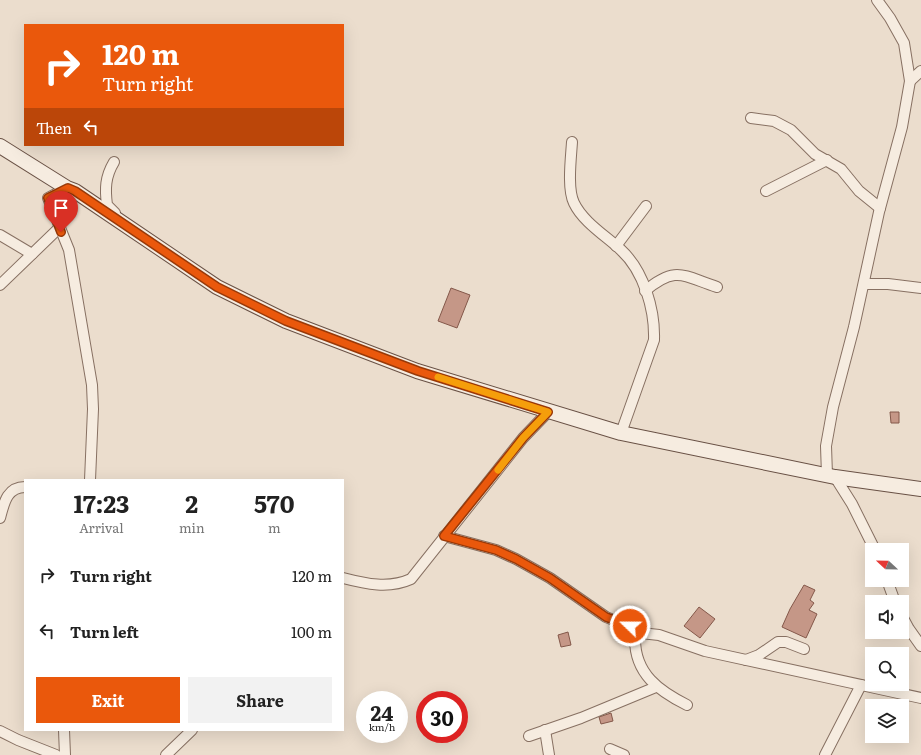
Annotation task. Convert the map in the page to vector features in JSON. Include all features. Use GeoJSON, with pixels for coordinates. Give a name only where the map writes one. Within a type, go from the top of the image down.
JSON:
{"type":"FeatureCollection","features":[{"type":"Feature","properties":{"kind":"street"},"geometry":{"type":"LineString","coordinates":[[872,543],[852,504],[831,476],[826,446],[829,427],[864,284],[880,208],[902,127],[910,81],[904,43],[890,18],[877,0]]}},
{"type":"Feature","properties":{"kind":"street"},"geometry":{"type":"LineString","coordinates":[[910,81],[921,71]]}},
{"type":"Feature","properties":{"kind":"street"},"geometry":{"type":"LineString","coordinates":[[751,118],[783,124],[815,154],[841,169],[860,191],[880,208]]}},
{"type":"Feature","properties":{"kind":"street"},"geometry":{"type":"LineString","coordinates":[[572,142],[571,186],[574,202],[581,213],[622,250],[634,267],[645,291],[654,325],[654,340],[621,433]]}},
{"type":"Feature","properties":{"kind":"street"},"geometry":{"type":"LineString","coordinates":[[0,146],[75,191],[217,287],[286,321],[418,371],[548,412],[621,433],[831,476],[921,489]]}},
{"type":"Feature","properties":{"kind":"street"},"geometry":{"type":"LineString","coordinates":[[766,191],[827,160]]}},
{"type":"Feature","properties":{"kind":"street"},"geometry":{"type":"LineString","coordinates":[[114,162],[108,172],[105,183],[107,205],[132,229]]}},
{"type":"Feature","properties":{"kind":"street"},"geometry":{"type":"LineString","coordinates":[[68,188],[48,198],[69,250],[92,385],[93,409],[90,479]]}},
{"type":"Feature","properties":{"kind":"street"},"geometry":{"type":"LineString","coordinates":[[616,246],[646,206]]}},
{"type":"Feature","properties":{"kind":"street"},"geometry":{"type":"LineString","coordinates":[[0,285],[59,228]]}},
{"type":"Feature","properties":{"kind":"street"},"geometry":{"type":"LineString","coordinates":[[0,235],[32,254]]}},
{"type":"Feature","properties":{"kind":"street"},"geometry":{"type":"LineString","coordinates":[[645,291],[658,280],[672,274],[680,274],[717,287]]}},
{"type":"Feature","properties":{"kind":"street"},"geometry":{"type":"LineString","coordinates":[[864,284],[888,284],[921,288]]}},
{"type":"Feature","properties":{"kind":"street"},"geometry":{"type":"LineString","coordinates":[[344,578],[384,586],[399,585],[411,579],[523,438],[548,412]]}},
{"type":"Feature","properties":{"kind":"street"},"geometry":{"type":"LineString","coordinates":[[0,518],[6,498],[12,490],[24,487]]}},
{"type":"Feature","properties":{"kind":"street"},"geometry":{"type":"LineString","coordinates":[[444,536],[496,550],[516,559],[550,578],[606,617],[643,632],[659,635],[705,651],[921,698]]}},
{"type":"Feature","properties":{"kind":"street"},"geometry":{"type":"LineString","coordinates":[[909,629],[921,646]]}},
{"type":"Feature","properties":{"kind":"street"},"geometry":{"type":"LineString","coordinates":[[643,632],[637,636],[635,648],[644,670],[656,687],[666,695],[687,705]]}},
{"type":"Feature","properties":{"kind":"street"},"geometry":{"type":"LineString","coordinates":[[746,660],[759,655],[778,642],[786,642],[804,649]]}},
{"type":"Feature","properties":{"kind":"street"},"geometry":{"type":"LineString","coordinates":[[825,755],[861,685]]}},
{"type":"Feature","properties":{"kind":"street"},"geometry":{"type":"LineString","coordinates":[[529,736],[617,704],[656,687]]}},
{"type":"Feature","properties":{"kind":"street"},"geometry":{"type":"LineString","coordinates":[[545,730],[549,755]]}},
{"type":"Feature","properties":{"kind":"street"},"geometry":{"type":"LineString","coordinates":[[0,731],[56,755]]}},
{"type":"Feature","properties":{"kind":"street"},"geometry":{"type":"LineString","coordinates":[[64,731],[66,755]]}},
{"type":"Feature","properties":{"kind":"street"},"geometry":{"type":"LineString","coordinates":[[166,755],[191,731]]}},
{"type":"Feature","properties":{"kind":"street"},"geometry":{"type":"LineString","coordinates":[[610,749],[624,755]]}},
{"type":"Feature","properties":{"kind":"building"},"geometry":{"type":"Polygon","coordinates":[[[451,288],[470,295],[457,328],[438,321],[451,288]]]}},
{"type":"Feature","properties":{"kind":"building"},"geometry":{"type":"Polygon","coordinates":[[[890,412],[899,412],[899,423],[891,423],[890,412]]]}},
{"type":"Feature","properties":{"kind":"building"},"geometry":{"type":"Polygon","coordinates":[[[804,585],[815,590],[810,600],[814,603],[809,610],[817,614],[806,638],[782,627],[790,609],[804,585]]]}},
{"type":"Feature","properties":{"kind":"building"},"geometry":{"type":"Polygon","coordinates":[[[699,607],[715,619],[700,638],[684,626],[699,607]]]}},
{"type":"Feature","properties":{"kind":"building"},"geometry":{"type":"Polygon","coordinates":[[[568,632],[571,645],[561,647],[558,635],[568,632]]]}},
{"type":"Feature","properties":{"kind":"building"},"geometry":{"type":"Polygon","coordinates":[[[611,713],[613,721],[601,724],[599,717],[611,713]]]}},
{"type":"Feature","properties":{"kind":"slow traffic"},"geometry":{"type":"LineString","coordinates":[[438,377],[548,412],[523,438],[498,470]]}},
{"type":"Feature","properties":{"kind":"route"},"geometry":{"type":"LineString","coordinates":[[61,232],[48,198],[68,188],[75,191],[217,287],[286,321],[418,371],[548,412],[523,438],[444,536],[496,550],[516,559],[578,596],[606,617],[630,626]]}}]}
